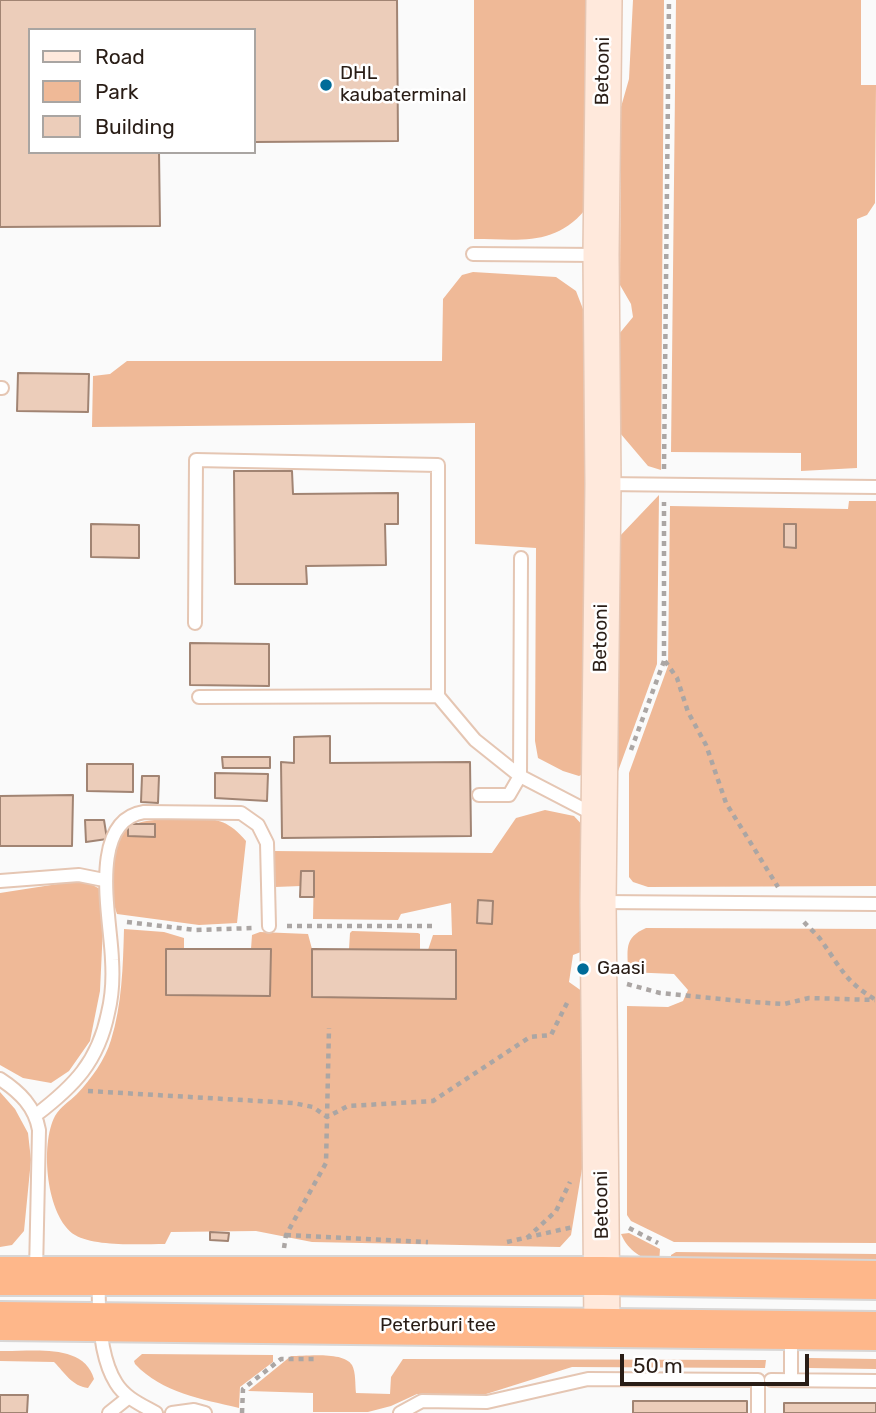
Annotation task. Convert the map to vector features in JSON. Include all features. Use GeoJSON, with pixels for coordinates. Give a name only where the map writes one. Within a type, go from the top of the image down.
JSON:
{"type":"FeatureCollection","features":[{"type":"Feature","properties":{"kind":"highway"},"geometry":{"type":"LineString","coordinates":[[18,1276],[603,1276],[876,1280]]}},
{"type":"Feature","properties":{"kind":"highway","name":"Peterburi tee"},"geometry":{"type":"LineString","coordinates":[[0,1321],[876,1331]]}},
{"type":"Feature","properties":{"kind":"street","name":"Betooni"},"geometry":{"type":"LineString","coordinates":[[602,1327],[598,816],[603,484],[601,256],[604,0]]}},
{"type":"Feature","properties":{"kind":"lane"},"geometry":{"type":"LineString","coordinates":[[473,254],[601,256]]}},
{"type":"Feature","properties":{"kind":"lane"},"geometry":{"type":"LineString","coordinates":[[195,623],[195,460],[438,465],[438,696],[475,740],[520,776],[598,816]]}},
{"type":"Feature","properties":{"kind":"lane"},"geometry":{"type":"LineString","coordinates":[[603,484],[876,487]]}},
{"type":"Feature","properties":{"kind":"lane"},"geometry":{"type":"LineString","coordinates":[[480,795],[509,795],[520,776],[521,558]]}},
{"type":"Feature","properties":{"kind":"lane"},"geometry":{"type":"LineString","coordinates":[[199,697],[438,696]]}},
{"type":"Feature","properties":{"kind":"lane"},"geometry":{"type":"LineString","coordinates":[[36,1115],[68,1090],[83,1074],[98,1047],[108,1013],[113,961],[104,880],[110,849],[119,828],[131,814],[241,813],[258,825],[267,843],[269,926]]}},
{"type":"Feature","properties":{"kind":"lane"},"geometry":{"type":"LineString","coordinates":[[0,880],[79,875],[104,880]]}},
{"type":"Feature","properties":{"kind":"lane"},"geometry":{"type":"LineString","coordinates":[[598,902],[876,904]]}},
{"type":"Feature","properties":{"kind":"lane"},"geometry":{"type":"LineString","coordinates":[[0,1079],[29,1104],[36,1115],[39,1130],[18,1276]]}},
{"type":"Feature","properties":{"kind":"lane"},"geometry":{"type":"LineString","coordinates":[[99,1276],[98,1322],[116,1383],[129,1397],[156,1413]]}},
{"type":"Feature","properties":{"kind":"lane"},"geometry":{"type":"LineString","coordinates":[[791,1329],[791,1380]]}},
{"type":"Feature","properties":{"kind":"lane"},"geometry":{"type":"LineString","coordinates":[[400,1413],[422,1401],[487,1402],[588,1380],[758,1380],[758,1413]]}},
{"type":"Feature","properties":{"kind":"lane"},"geometry":{"type":"LineString","coordinates":[[771,1380],[876,1381]]}},
{"type":"Feature","properties":{"kind":"lane"},"geometry":{"type":"LineString","coordinates":[[109,1413],[129,1397]]}},
{"type":"Feature","properties":{"kind":"lane"},"geometry":{"type":"LineString","coordinates":[[172,1413],[194,1410],[205,1413]]}},
{"type":"Feature","properties":{"kind":"path"},"geometry":{"type":"LineString","coordinates":[[626,761],[664,661],[669,0]]}},
{"type":"Feature","properties":{"kind":"path"},"geometry":{"type":"LineString","coordinates":[[664,661],[677,678],[688,712],[705,745],[726,803],[771,878],[821,940],[844,976],[876,1000]]}},
{"type":"Feature","properties":{"kind":"path"},"geometry":{"type":"LineString","coordinates":[[621,982],[660,993],[752,1002],[784,1003],[808,998],[876,1000]]}},
{"type":"Feature","properties":{"kind":"path"},"geometry":{"type":"LineString","coordinates":[[327,1117],[348,1106],[433,1101],[530,1037],[551,1035],[569,999]]}},
{"type":"Feature","properties":{"kind":"path"},"geometry":{"type":"LineString","coordinates":[[283,1255],[286,1235],[326,1163],[329,1028]]}},
{"type":"Feature","properties":{"kind":"path"},"geometry":{"type":"LineString","coordinates":[[68,1090],[293,1103],[313,1107],[327,1117]]}},
{"type":"Feature","properties":{"kind":"path"},"geometry":{"type":"LineString","coordinates":[[504,1243],[577,1225]]}},
{"type":"Feature","properties":{"kind":"path"},"geometry":{"type":"LineString","coordinates":[[286,1235],[434,1242]]}},
{"type":"Feature","properties":{"kind":"green space"},"geometry":{"type":"Polygon","coordinates":[[[474,0],[590,0],[585,210],[573,222],[548,235],[520,240],[474,239],[474,0]]]}},
{"type":"Feature","properties":{"kind":"green space"},"geometry":{"type":"Polygon","coordinates":[[[633,0],[664,0],[661,470],[648,466],[620,433],[619,334],[633,317],[631,304],[620,285],[621,107],[629,79],[633,0]]]}},
{"type":"Feature","properties":{"kind":"green space"},"geometry":{"type":"Polygon","coordinates":[[[676,0],[861,0],[861,85],[876,85],[875,203],[867,215],[857,219],[857,468],[801,471],[801,453],[671,452],[676,0]]]}},
{"type":"Feature","properties":{"kind":"green space"},"geometry":{"type":"Polygon","coordinates":[[[473,272],[556,277],[576,291],[588,322],[587,772],[579,776],[538,758],[535,741],[536,548],[475,544],[475,423],[92,427],[93,376],[110,374],[127,361],[442,361],[443,299],[462,275],[473,272]]]}},
{"type":"Feature","properties":{"kind":"green space"},"geometry":{"type":"Polygon","coordinates":[[[659,495],[657,664],[617,774],[618,538],[659,495]]]}},
{"type":"Feature","properties":{"kind":"green space"},"geometry":{"type":"Polygon","coordinates":[[[849,501],[876,501],[876,886],[648,887],[633,882],[629,877],[629,773],[668,666],[670,506],[848,509],[849,501]]]}},
{"type":"Feature","properties":{"kind":"green space"},"geometry":{"type":"Polygon","coordinates":[[[545,810],[574,816],[585,828],[586,950],[573,955],[569,982],[586,994],[582,1169],[571,1235],[560,1247],[312,1242],[256,1231],[171,1232],[165,1244],[119,1244],[84,1239],[65,1226],[52,1197],[48,1179],[50,1128],[57,1113],[87,1082],[108,1047],[120,999],[124,929],[164,932],[184,938],[184,949],[166,949],[167,995],[270,996],[271,949],[251,949],[252,935],[260,932],[308,934],[312,949],[312,997],[455,998],[456,950],[428,950],[433,935],[452,935],[451,903],[401,914],[398,920],[313,919],[314,871],[301,871],[301,886],[275,887],[273,851],[492,853],[516,818],[545,810]]]}},
{"type":"Feature","properties":{"kind":"green space"},"geometry":{"type":"Polygon","coordinates":[[[177,819],[223,822],[246,841],[237,923],[199,925],[117,914],[112,872],[119,839],[135,824],[177,819]]]}},
{"type":"Feature","properties":{"kind":"green space"},"geometry":{"type":"Polygon","coordinates":[[[83,880],[100,889],[103,927],[100,991],[90,1041],[69,1071],[51,1083],[23,1078],[0,1065],[0,893],[83,880]]]}},
{"type":"Feature","properties":{"kind":"green space"},"geometry":{"type":"Polygon","coordinates":[[[646,928],[876,929],[876,1243],[674,1242],[631,1221],[627,1215],[627,1006],[668,1007],[683,1001],[688,990],[674,974],[628,972],[630,941],[646,928]]]}},
{"type":"Feature","properties":{"kind":"green space"},"geometry":{"type":"Polygon","coordinates":[[[352,931],[418,933],[420,950],[349,949],[352,931]]]}},
{"type":"Feature","properties":{"kind":"green space"},"geometry":{"type":"Polygon","coordinates":[[[0,1092],[15,1109],[28,1133],[31,1160],[24,1231],[12,1245],[0,1247],[0,1092]]]}},
{"type":"Feature","properties":{"kind":"green space"},"geometry":{"type":"Polygon","coordinates":[[[629,1233],[660,1249],[659,1264],[632,1250],[621,1234],[629,1233]]]}},
{"type":"Feature","properties":{"kind":"green space"},"geometry":{"type":"Polygon","coordinates":[[[676,1252],[876,1254],[876,1266],[671,1264],[671,1255],[676,1252]]]}},
{"type":"Feature","properties":{"kind":"green space"},"geometry":{"type":"Polygon","coordinates":[[[0,1351],[68,1354],[88,1367],[94,1379],[88,1388],[82,1387],[54,1362],[0,1361],[0,1351]]]}},
{"type":"Feature","properties":{"kind":"green space"},"geometry":{"type":"Polygon","coordinates":[[[142,1354],[273,1355],[273,1362],[240,1387],[239,1408],[183,1394],[157,1382],[135,1364],[134,1361],[142,1354]]]}},
{"type":"Feature","properties":{"kind":"green space"},"geometry":{"type":"Polygon","coordinates":[[[324,1355],[341,1358],[352,1365],[356,1393],[390,1394],[391,1377],[403,1359],[766,1360],[765,1368],[572,1367],[483,1395],[417,1394],[391,1406],[368,1412],[313,1412],[313,1393],[248,1391],[291,1356],[324,1355]]]}},
{"type":"Feature","properties":{"kind":"green space"},"geometry":{"type":"Polygon","coordinates":[[[809,1358],[876,1359],[876,1369],[809,1368],[809,1358]]]}},
{"type":"Feature","properties":{"kind":"building","name":"DHL kaubaterminal"},"geometry":{"type":"Polygon","coordinates":[[[0,0],[397,0],[398,141],[256,142],[256,28],[28,28],[28,154],[159,154],[160,226],[0,227],[0,0]]]}},
{"type":"Feature","properties":{"kind":"building"},"geometry":{"type":"Polygon","coordinates":[[[18,373],[89,374],[88,412],[17,411],[18,373]]]}},
{"type":"Feature","properties":{"kind":"building"},"geometry":{"type":"Polygon","coordinates":[[[234,471],[292,471],[293,494],[398,493],[398,524],[385,524],[386,565],[306,566],[307,584],[235,584],[234,471]]]}},
{"type":"Feature","properties":{"kind":"building"},"geometry":{"type":"Polygon","coordinates":[[[91,524],[139,525],[139,558],[91,557],[91,524]]]}},
{"type":"Feature","properties":{"kind":"building"},"geometry":{"type":"Polygon","coordinates":[[[784,524],[796,524],[796,548],[784,547],[784,524]]]}},
{"type":"Feature","properties":{"kind":"building"},"geometry":{"type":"Polygon","coordinates":[[[190,643],[269,644],[269,686],[190,685],[190,643]]]}},
{"type":"Feature","properties":{"kind":"building"},"geometry":{"type":"Polygon","coordinates":[[[330,736],[330,763],[470,762],[471,836],[282,838],[281,762],[294,763],[294,737],[330,736]]]}},
{"type":"Feature","properties":{"kind":"building"},"geometry":{"type":"Polygon","coordinates":[[[222,757],[270,757],[270,768],[223,768],[222,757]]]}},
{"type":"Feature","properties":{"kind":"building"},"geometry":{"type":"Polygon","coordinates":[[[87,764],[133,764],[133,792],[87,791],[87,764]]]}},
{"type":"Feature","properties":{"kind":"building"},"geometry":{"type":"Polygon","coordinates":[[[215,773],[268,774],[267,801],[215,798],[215,773]]]}},
{"type":"Feature","properties":{"kind":"building"},"geometry":{"type":"Polygon","coordinates":[[[142,776],[159,776],[158,803],[141,802],[142,776]]]}},
{"type":"Feature","properties":{"kind":"building"},"geometry":{"type":"Polygon","coordinates":[[[73,795],[72,846],[0,846],[0,796],[73,795]]]}},
{"type":"Feature","properties":{"kind":"building"},"geometry":{"type":"Polygon","coordinates":[[[85,820],[104,820],[107,839],[86,842],[85,820]]]}},
{"type":"Feature","properties":{"kind":"building"},"geometry":{"type":"Polygon","coordinates":[[[128,824],[155,824],[155,837],[128,836],[128,824]]]}},
{"type":"Feature","properties":{"kind":"building"},"geometry":{"type":"Polygon","coordinates":[[[301,871],[314,871],[314,897],[300,897],[301,871]]]}},
{"type":"Feature","properties":{"kind":"building"},"geometry":{"type":"Polygon","coordinates":[[[478,900],[493,901],[492,924],[477,923],[478,900]]]}},
{"type":"Feature","properties":{"kind":"building"},"geometry":{"type":"Polygon","coordinates":[[[166,949],[271,949],[270,996],[166,995],[166,949]]]}},
{"type":"Feature","properties":{"kind":"building"},"geometry":{"type":"Polygon","coordinates":[[[312,949],[456,950],[456,999],[312,997],[312,949]]]}},
{"type":"Feature","properties":{"kind":"building"},"geometry":{"type":"Polygon","coordinates":[[[210,1232],[229,1233],[228,1241],[210,1240],[210,1232]]]}},
{"type":"Feature","properties":{"kind":"building"},"geometry":{"type":"Polygon","coordinates":[[[0,1395],[28,1395],[27,1413],[0,1413],[0,1395]]]}},
{"type":"Feature","properties":{"kind":"building"},"geometry":{"type":"Polygon","coordinates":[[[633,1401],[747,1401],[747,1413],[633,1413],[633,1401]]]}},
{"type":"Feature","properties":{"kind":"building"},"geometry":{"type":"Polygon","coordinates":[[[784,1403],[876,1403],[876,1413],[784,1413],[784,1403]]]}},
{"type":"Feature","properties":{"kind":"place","name":"DHL kaubaterminal"},"geometry":{"type":"Point","coordinates":[326,85]}},
{"type":"Feature","properties":{"kind":"place","name":"Gaasi"},"geometry":{"type":"Point","coordinates":[583,969]}}]}
